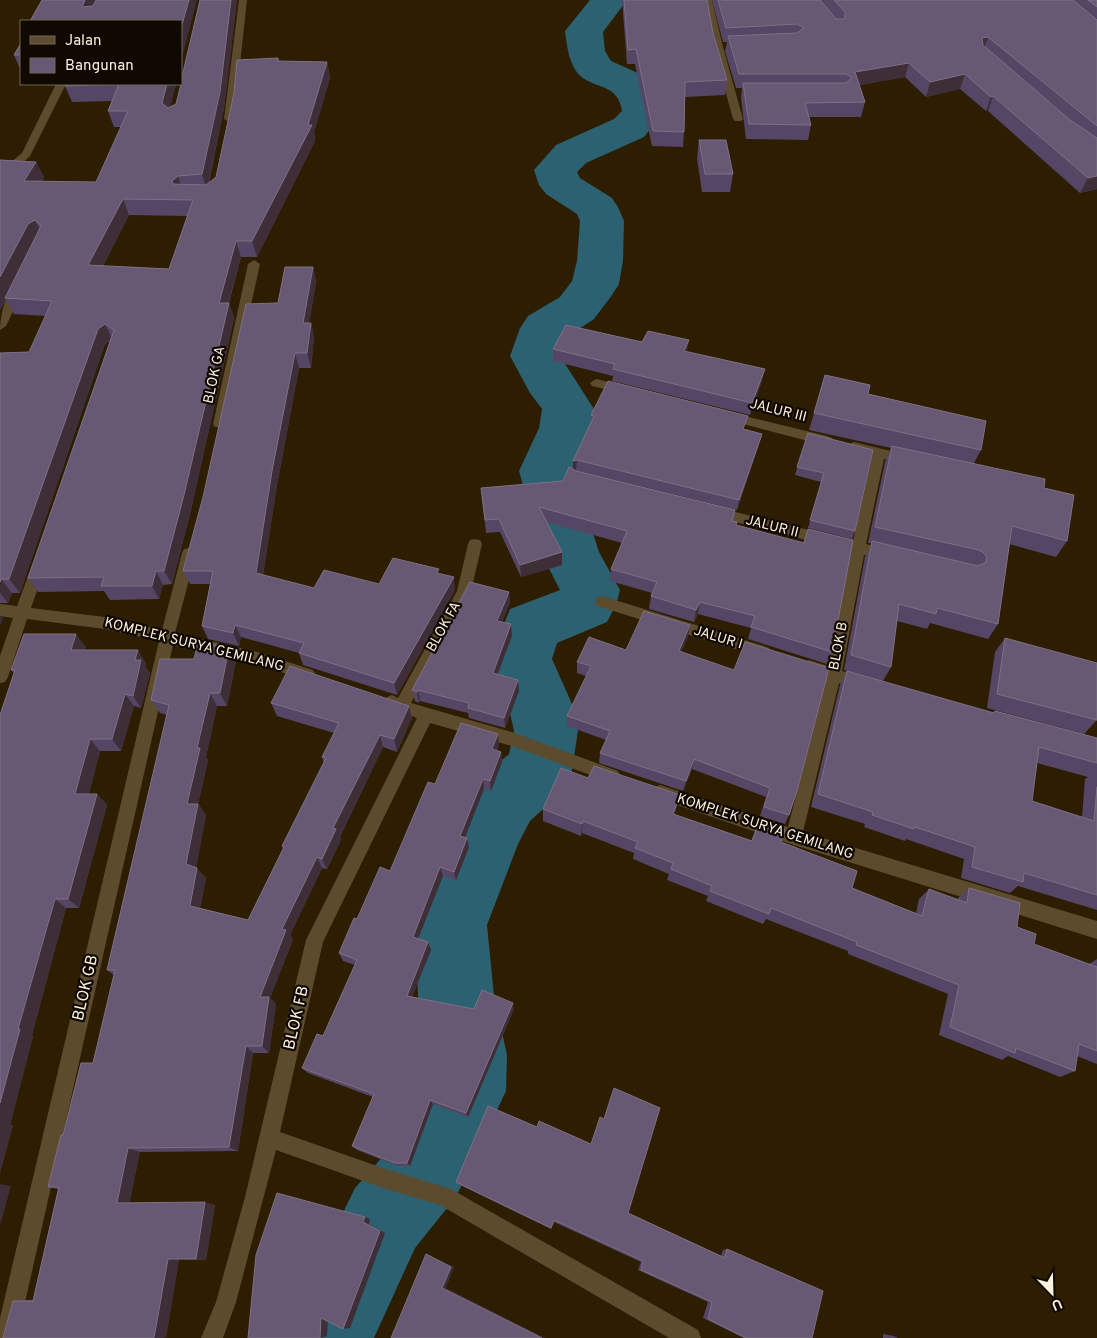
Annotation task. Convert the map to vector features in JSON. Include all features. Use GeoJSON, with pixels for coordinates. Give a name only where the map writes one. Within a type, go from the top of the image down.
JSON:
{"type":"FeatureCollection","features":[{"type":"Feature","properties":{"kind":"street"},"geometry":{"type":"LineString","coordinates":[[227,127],[243,0]]}},
{"type":"Feature","properties":{"kind":"street"},"geometry":{"type":"LineString","coordinates":[[708,0],[737,93],[738,119]]}},
{"type":"Feature","properties":{"kind":"street"},"geometry":{"type":"LineString","coordinates":[[0,170],[14,165],[26,154],[60,85]]}},
{"type":"Feature","properties":{"kind":"street","name":"BLOK GA"},"geometry":{"type":"LineString","coordinates":[[217,434],[254,264]]}},
{"type":"Feature","properties":{"kind":"street"},"geometry":{"type":"LineString","coordinates":[[0,326],[25,275]]}},
{"type":"Feature","properties":{"kind":"street"},"geometry":{"type":"LineString","coordinates":[[596,382],[643,394]]}},
{"type":"Feature","properties":{"kind":"street","name":"JALUR III"},"geometry":{"type":"LineString","coordinates":[[718,413],[917,462]]}},
{"type":"Feature","properties":{"kind":"street","name":"BLOK B"},"geometry":{"type":"LineString","coordinates":[[794,837],[834,674],[858,548],[879,454]]}},
{"type":"Feature","properties":{"kind":"street","name":"JALUR II"},"geometry":{"type":"LineString","coordinates":[[698,508],[904,559]]}},
{"type":"Feature","properties":{"kind":"street"},"geometry":{"type":"LineString","coordinates":[[167,637],[193,537]]}},
{"type":"Feature","properties":{"kind":"street","name":"BLOK FA"},"geometry":{"type":"LineString","coordinates":[[402,705],[464,591],[475,544]]}},
{"type":"Feature","properties":{"kind":"street"},"geometry":{"type":"LineString","coordinates":[[0,677],[44,549]]}},
{"type":"Feature","properties":{"kind":"street","name":"JALUR I"},"geometry":{"type":"LineString","coordinates":[[602,602],[778,657]]}},
{"type":"Feature","properties":{"kind":"street","name":"KOMPLEK SURYA GEMILANG"},"geometry":{"type":"LineString","coordinates":[[0,610],[105,622],[254,657],[318,678]]}},
{"type":"Feature","properties":{"kind":"street","name":"BLOK GB"},"geometry":{"type":"LineString","coordinates":[[6,1338],[167,637]]}},
{"type":"Feature","properties":{"kind":"street"},"geometry":{"type":"LineString","coordinates":[[797,662],[853,682],[881,689]]}},
{"type":"Feature","properties":{"kind":"street"},"geometry":{"type":"LineString","coordinates":[[374,696],[426,715],[524,744],[625,781]]}},
{"type":"Feature","properties":{"kind":"street","name":"BLOK FB"},"geometry":{"type":"LineString","coordinates":[[212,1338],[226,1302],[270,1138],[315,940],[426,715]]}},
{"type":"Feature","properties":{"kind":"street","name":"KOMPLEK SURYA GEMILANG"},"geometry":{"type":"LineString","coordinates":[[644,787],[794,837],[1097,930]]}},
{"type":"Feature","properties":{"kind":"street"},"geometry":{"type":"LineString","coordinates":[[270,1138],[383,1178],[444,1196],[690,1338]]}},
{"type":"Feature","properties":{"kind":"building"},"geometry":{"type":"Polygon","coordinates":[[[42,0],[85,0],[82,7],[93,6],[96,0],[189,0],[182,24],[182,20],[31,20],[42,0]]]}},
{"type":"Feature","properties":{"kind":"building"},"geometry":{"type":"Polygon","coordinates":[[[200,0],[231,0],[220,92],[202,174],[178,176],[172,181],[173,184],[206,185],[216,177],[234,93],[237,60],[278,58],[278,61],[327,62],[308,125],[312,125],[252,241],[236,241],[219,303],[229,303],[184,495],[164,571],[156,571],[152,586],[101,586],[104,577],[28,578],[114,330],[105,324],[98,329],[9,579],[1,579],[0,582],[0,353],[29,352],[52,301],[5,298],[41,226],[35,220],[28,224],[0,277],[0,160],[36,162],[24,181],[96,182],[128,111],[108,111],[119,85],[167,85],[162,103],[168,108],[176,104],[180,85],[182,85],[200,0]],[[123,199],[88,265],[169,269],[193,200],[123,199]]]}},
{"type":"Feature","properties":{"kind":"building"},"geometry":{"type":"Polygon","coordinates":[[[624,0],[707,0],[713,33],[727,80],[685,82],[684,132],[653,131],[636,49],[628,50],[624,0]]]}},
{"type":"Feature","properties":{"kind":"building"},"geometry":{"type":"Polygon","coordinates":[[[718,0],[820,0],[836,19],[845,19],[845,12],[834,0],[1073,0],[1097,20],[1097,126],[988,37],[982,38],[983,45],[1070,120],[1097,138],[1097,176],[1088,178],[965,74],[930,82],[909,63],[855,72],[865,102],[805,103],[811,125],[749,124],[743,83],[846,83],[852,78],[846,74],[739,74],[728,36],[797,33],[804,28],[797,24],[726,28],[718,0]]]}},
{"type":"Feature","properties":{"kind":"building"},"geometry":{"type":"Polygon","coordinates":[[[1088,0],[1097,0],[1097,7],[1088,0]]]}},
{"type":"Feature","properties":{"kind":"building"},"geometry":{"type":"Polygon","coordinates":[[[20,45],[20,55],[14,55],[20,45]]]}},
{"type":"Feature","properties":{"kind":"building"},"geometry":{"type":"Polygon","coordinates":[[[699,140],[726,140],[733,174],[705,174],[699,140]]]}},
{"type":"Feature","properties":{"kind":"building"},"geometry":{"type":"Polygon","coordinates":[[[285,267],[313,267],[303,323],[311,323],[307,353],[295,353],[272,471],[256,573],[314,588],[324,570],[379,584],[393,558],[439,569],[437,573],[454,577],[394,683],[299,653],[304,643],[235,625],[233,633],[202,626],[213,571],[183,571],[203,497],[246,304],[278,303],[285,267]]]}},
{"type":"Feature","properties":{"kind":"building"},"geometry":{"type":"Polygon","coordinates":[[[566,325],[642,342],[648,331],[689,340],[684,351],[765,369],[752,403],[613,369],[615,364],[553,349],[566,325]]]}},
{"type":"Feature","properties":{"kind":"building"},"geometry":{"type":"Polygon","coordinates":[[[825,375],[870,385],[868,394],[986,421],[981,450],[814,413],[825,375]]]}},
{"type":"Feature","properties":{"kind":"building"},"geometry":{"type":"Polygon","coordinates":[[[608,381],[748,416],[743,429],[762,434],[739,500],[577,460],[573,461],[594,416],[591,415],[608,381]]]}},
{"type":"Feature","properties":{"kind":"building"},"geometry":{"type":"Polygon","coordinates":[[[808,433],[873,450],[855,531],[810,520],[824,473],[797,467],[808,433]]]}},
{"type":"Feature","properties":{"kind":"building"},"geometry":{"type":"Polygon","coordinates":[[[892,446],[1045,479],[1044,488],[1074,495],[1067,541],[1012,526],[998,624],[937,608],[936,614],[899,604],[891,667],[851,655],[872,541],[978,566],[985,563],[987,558],[979,550],[875,527],[892,446]]]}},
{"type":"Feature","properties":{"kind":"building"},"geometry":{"type":"Polygon","coordinates":[[[569,467],[576,471],[735,510],[732,521],[737,522],[736,525],[804,543],[808,529],[853,540],[832,652],[751,627],[755,616],[700,602],[696,610],[651,596],[657,582],[611,569],[627,531],[539,507],[562,552],[520,565],[499,519],[485,520],[481,488],[563,481],[569,467]]]}},
{"type":"Feature","properties":{"kind":"building"},"geometry":{"type":"Polygon","coordinates":[[[470,582],[509,592],[497,621],[511,624],[493,673],[518,680],[504,718],[468,708],[469,703],[412,690],[470,582]]]}},
{"type":"Feature","properties":{"kind":"building"},"geometry":{"type":"Polygon","coordinates":[[[644,611],[690,625],[679,651],[734,670],[745,642],[829,668],[789,815],[764,807],[770,788],[694,759],[686,781],[600,753],[610,731],[567,716],[591,666],[577,662],[589,637],[626,650],[644,611]]]}},
{"type":"Feature","properties":{"kind":"building"},"geometry":{"type":"Polygon","coordinates":[[[24,634],[76,634],[71,650],[138,650],[135,660],[141,660],[133,696],[125,694],[112,739],[90,739],[75,794],[97,794],[68,899],[55,899],[18,1029],[20,1029],[0,1103],[0,715],[15,670],[11,670],[24,634]]]}},
{"type":"Feature","properties":{"kind":"building"},"geometry":{"type":"Polygon","coordinates":[[[1005,638],[1097,663],[1097,720],[997,694],[1005,638]]]}},
{"type":"Feature","properties":{"kind":"building"},"geometry":{"type":"Polygon","coordinates":[[[198,641],[229,648],[220,693],[210,693],[197,748],[200,748],[187,804],[198,804],[186,864],[197,868],[190,906],[248,920],[326,758],[322,757],[339,723],[271,703],[290,666],[409,706],[394,739],[380,735],[333,828],[336,829],[322,859],[317,857],[282,929],[286,930],[260,997],[269,997],[262,1046],[246,1046],[229,1147],[128,1148],[117,1203],[205,1202],[196,1259],[168,1259],[154,1338],[3,1338],[13,1301],[33,1301],[59,1187],[48,1187],[81,1063],[93,1063],[115,970],[107,970],[169,705],[151,700],[160,659],[194,659],[198,641]]]}},
{"type":"Feature","properties":{"kind":"building"},"geometry":{"type":"Polygon","coordinates":[[[847,671],[994,713],[995,711],[1097,738],[1097,763],[1039,747],[1032,801],[1094,821],[1097,787],[1097,895],[1024,873],[1023,882],[972,867],[975,847],[872,815],[873,812],[818,794],[847,671]]]}},
{"type":"Feature","properties":{"kind":"building"},"geometry":{"type":"Polygon","coordinates":[[[461,723],[498,734],[492,749],[501,752],[490,781],[483,779],[460,836],[467,838],[454,872],[440,867],[413,937],[428,942],[407,996],[474,1009],[482,990],[513,1003],[466,1113],[430,1100],[407,1163],[395,1163],[352,1146],[374,1094],[302,1068],[317,1034],[323,1036],[357,960],[339,953],[354,918],[357,919],[380,867],[390,871],[428,782],[435,784],[461,723]]]}},
{"type":"Feature","properties":{"kind":"building"},"geometry":{"type":"Polygon","coordinates":[[[594,766],[680,795],[673,814],[752,841],[759,822],[785,830],[781,842],[857,871],[852,888],[922,916],[929,889],[967,903],[969,888],[1020,903],[1017,927],[1036,934],[1034,944],[1097,967],[1097,1051],[1079,1044],[1075,1071],[1016,1048],[1015,1053],[950,1027],[959,985],[856,945],[857,942],[771,908],[769,914],[710,891],[712,886],[671,869],[673,863],[635,848],[638,842],[583,821],[582,824],[543,809],[561,768],[588,778],[594,766]]]}},
{"type":"Feature","properties":{"kind":"building"},"geometry":{"type":"Polygon","coordinates":[[[614,1088],[660,1108],[628,1213],[725,1258],[727,1249],[823,1291],[812,1338],[746,1338],[708,1319],[712,1302],[641,1270],[643,1261],[554,1220],[551,1228],[456,1182],[488,1106],[537,1127],[539,1121],[591,1144],[600,1117],[604,1119],[614,1088]]]}},
{"type":"Feature","properties":{"kind":"building"},"geometry":{"type":"Polygon","coordinates":[[[277,1193],[365,1217],[363,1222],[380,1231],[343,1329],[321,1318],[320,1338],[248,1338],[256,1255],[277,1193]]]}},
{"type":"Feature","properties":{"kind":"building"},"geometry":{"type":"Polygon","coordinates":[[[426,1254],[451,1267],[442,1288],[542,1338],[391,1338],[426,1254]]]}},
{"type":"Feature","properties":{"kind":"waterway"},"geometry":{"type":"LineString","coordinates":[[297,1338],[341,1311],[385,1218],[427,1168],[466,1091],[468,1055],[456,996],[451,925],[488,833],[506,799],[539,770],[546,731],[540,704],[521,659],[532,627],[586,605],[590,590],[571,555],[546,471],[565,428],[568,409],[561,396],[548,380],[535,356],[545,328],[577,308],[595,284],[600,261],[602,221],[596,207],[561,185],[555,170],[571,154],[629,128],[643,113],[641,102],[624,81],[596,69],[586,51],[584,31],[609,0]]}}]}
